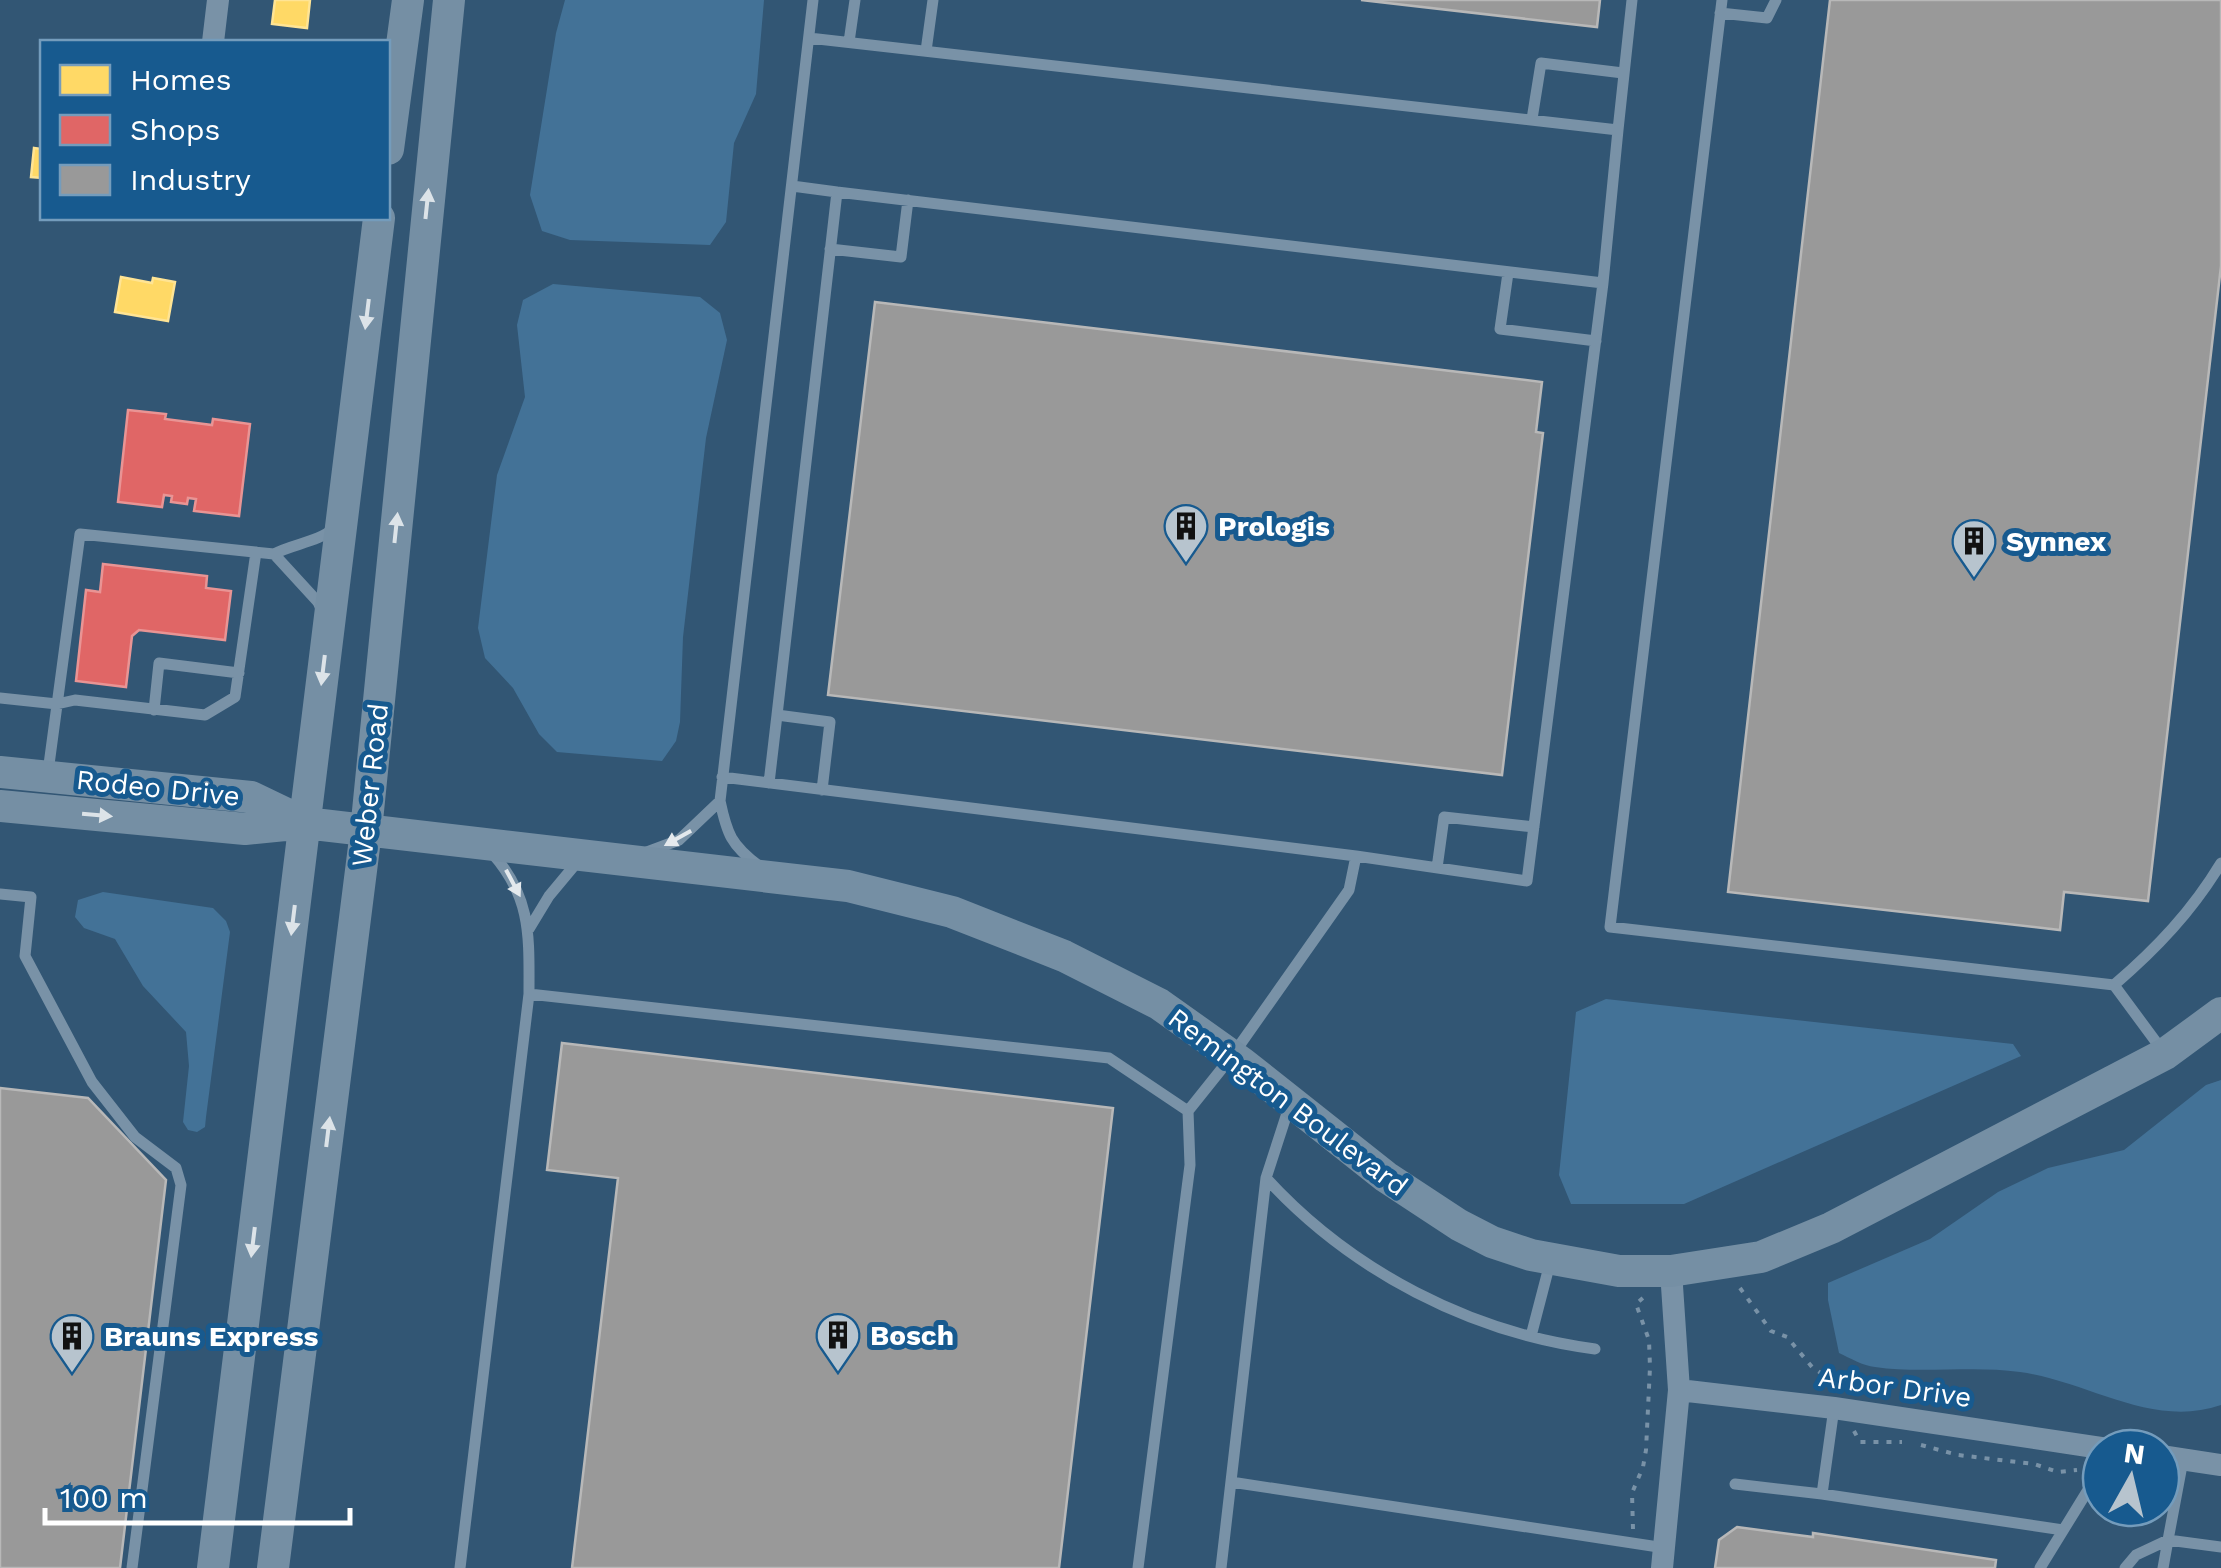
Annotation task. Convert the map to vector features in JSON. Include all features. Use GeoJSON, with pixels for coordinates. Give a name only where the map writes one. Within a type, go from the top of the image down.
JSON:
{"type":"FeatureCollection","features":[{"type":"Feature","properties":{"kind":"main road"},"geometry":{"type":"LineString","coordinates":[[390,135],[408,0]]}},
{"type":"Feature","properties":{"kind":"main road","name":"Weber Road"},"geometry":{"type":"LineString","coordinates":[[273,1568],[366,831],[449,0]]}},
{"type":"Feature","properties":{"kind":"main road"},"geometry":{"type":"LineString","coordinates":[[213,1568],[379,220]]}},
{"type":"Feature","properties":{"kind":"main road","name":"Rodeo Drive"},"geometry":{"type":"LineString","coordinates":[[0,772],[250,796],[305,823]]}},
{"type":"Feature","properties":{"kind":"main road","name":"Rodeo Drive"},"geometry":{"type":"LineString","coordinates":[[0,806],[235,829],[305,823]]}},
{"type":"Feature","properties":{"kind":"main road","name":"Remington Boulevard"},"geometry":{"type":"LineString","coordinates":[[305,823],[848,886],[952,912],[1009,932],[1159,1004],[1433,1210],[1492,1242],[1550,1260],[1618,1271],[1671,1271],[1761,1257],[1831,1228],[2165,1054],[2221,1013]]}},
{"type":"Feature","properties":{"kind":"street"},"geometry":{"type":"LineString","coordinates":[[213,40],[218,0]]}},
{"type":"Feature","properties":{"kind":"street"},"geometry":{"type":"LineString","coordinates":[[1664,1558],[1679,1390],[1671,1271]]}},
{"type":"Feature","properties":{"kind":"street","name":"Arbor Drive"},"geometry":{"type":"LineString","coordinates":[[1679,1390],[1834,1408],[2081,1445]]}},
{"type":"Feature","properties":{"kind":"street"},"geometry":{"type":"LineString","coordinates":[[2181,1459],[2221,1465]]}},
{"type":"Feature","properties":{"kind":"lane"},"geometry":{"type":"LineString","coordinates":[[772,876],[738,851],[726,830],[720,801],[814,0]]}},
{"type":"Feature","properties":{"kind":"lane"},"geometry":{"type":"LineString","coordinates":[[849,42],[855,0]]}},
{"type":"Feature","properties":{"kind":"lane"},"geometry":{"type":"LineString","coordinates":[[926,51],[933,0]]}},
{"type":"Feature","properties":{"kind":"lane"},"geometry":{"type":"LineString","coordinates":[[722,778],[1528,881],[1603,284],[1632,0]]}},
{"type":"Feature","properties":{"kind":"lane"},"geometry":{"type":"LineString","coordinates":[[1776,0],[1768,18],[1721,6],[1610,926],[2114,985],[2165,1054]]}},
{"type":"Feature","properties":{"kind":"lane"},"geometry":{"type":"LineString","coordinates":[[809,38],[1618,130]]}},
{"type":"Feature","properties":{"kind":"lane"},"geometry":{"type":"LineString","coordinates":[[1532,120],[1541,64],[1623,73]]}},
{"type":"Feature","properties":{"kind":"lane"},"geometry":{"type":"LineString","coordinates":[[792,186],[1603,284]]}},
{"type":"Feature","properties":{"kind":"lane"},"geometry":{"type":"LineString","coordinates":[[769,783],[836,192]]}},
{"type":"Feature","properties":{"kind":"lane"},"geometry":{"type":"LineString","coordinates":[[830,249],[902,257],[908,200]]}},
{"type":"Feature","properties":{"kind":"lane"},"geometry":{"type":"LineString","coordinates":[[1508,273],[1500,329],[1596,341]]}},
{"type":"Feature","properties":{"kind":"lane"},"geometry":{"type":"LineString","coordinates":[[48,776],[80,534],[274,554],[292,544],[327,535],[340,521]]}},
{"type":"Feature","properties":{"kind":"lane"},"geometry":{"type":"LineString","coordinates":[[0,698],[57,704],[75,700],[204,715],[236,697],[256,552]]}},
{"type":"Feature","properties":{"kind":"lane"},"geometry":{"type":"LineString","coordinates":[[274,554],[318,602],[329,625]]}},
{"type":"Feature","properties":{"kind":"lane"},"geometry":{"type":"LineString","coordinates":[[154,710],[160,663],[239,673]]}},
{"type":"Feature","properties":{"kind":"lane"},"geometry":{"type":"LineString","coordinates":[[777,715],[830,722],[822,790]]}},
{"type":"Feature","properties":{"kind":"lane"},"geometry":{"type":"LineString","coordinates":[[626,860],[678,840],[720,801]]}},
{"type":"Feature","properties":{"kind":"lane"},"geometry":{"type":"LineString","coordinates":[[1438,868],[1444,818],[1534,827]]}},
{"type":"Feature","properties":{"kind":"lane"},"geometry":{"type":"LineString","coordinates":[[460,1568],[530,994],[529,929],[523,902],[511,874],[484,844]]}},
{"type":"Feature","properties":{"kind":"lane"},"geometry":{"type":"LineString","coordinates":[[529,929],[548,896],[583,855]]}},
{"type":"Feature","properties":{"kind":"lane"},"geometry":{"type":"LineString","coordinates":[[1138,1568],[1190,1164],[1188,1112],[1348,890],[1356,856]]}},
{"type":"Feature","properties":{"kind":"lane"},"geometry":{"type":"LineString","coordinates":[[2114,985],[2159,946],[2202,894],[2221,862]]}},
{"type":"Feature","properties":{"kind":"lane"},"geometry":{"type":"LineString","coordinates":[[0,894],[31,897],[25,956],[92,1082],[134,1137],[176,1168],[181,1185],[132,1568]]}},
{"type":"Feature","properties":{"kind":"lane"},"geometry":{"type":"LineString","coordinates":[[530,994],[1109,1058],[1188,1112]]}},
{"type":"Feature","properties":{"kind":"lane"},"geometry":{"type":"LineString","coordinates":[[1222,1568],[1266,1178],[1291,1102]]}},
{"type":"Feature","properties":{"kind":"lane"},"geometry":{"type":"LineString","coordinates":[[1266,1178],[1294,1208],[1352,1252],[1418,1294],[1484,1324],[1595,1349]]}},
{"type":"Feature","properties":{"kind":"lane"},"geometry":{"type":"LineString","coordinates":[[1531,1336],[1550,1260]]}},
{"type":"Feature","properties":{"kind":"lane"},"geometry":{"type":"LineString","coordinates":[[1822,1494],[1834,1408]]}},
{"type":"Feature","properties":{"kind":"lane"},"geometry":{"type":"LineString","coordinates":[[1232,1482],[1664,1558]]}},
{"type":"Feature","properties":{"kind":"lane"},"geometry":{"type":"LineString","coordinates":[[1735,1484],[2063,1530]]}},
{"type":"Feature","properties":{"kind":"lane"},"geometry":{"type":"LineString","coordinates":[[2040,1568],[2081,1501]]}},
{"type":"Feature","properties":{"kind":"lane"},"geometry":{"type":"LineString","coordinates":[[2163,1568],[2169,1528]]}},
{"type":"Feature","properties":{"kind":"lane"},"geometry":{"type":"LineString","coordinates":[[2126,1568],[2136,1555],[2168,1540],[2221,1547]]}},
{"type":"Feature","properties":{"kind":"path"},"geometry":{"type":"LineString","coordinates":[[1737,1286],[1772,1331],[1787,1337],[1812,1367],[1831,1380],[1858,1382],[1862,1392]]}},
{"type":"Feature","properties":{"kind":"path"},"geometry":{"type":"LineString","coordinates":[[1632,1536],[1632,1493],[1646,1450],[1650,1368],[1649,1340],[1636,1304],[1646,1296]]}},
{"type":"Feature","properties":{"kind":"path"},"geometry":{"type":"LineString","coordinates":[[1854,1432],[1865,1443],[1906,1442],[1958,1455],[2034,1464],[2058,1472],[2081,1472]]}},
{"type":"Feature","properties":{"kind":"water"},"geometry":{"type":"Polygon","coordinates":[[[565,0],[764,0],[756,94],[734,143],[726,222],[710,245],[570,240],[542,231],[530,195],[556,33],[565,0]]]}},
{"type":"Feature","properties":{"kind":"water"},"geometry":{"type":"Polygon","coordinates":[[[553,284],[700,297],[720,313],[727,340],[706,438],[683,637],[680,722],[676,741],[662,761],[557,752],[539,734],[513,688],[485,658],[478,628],[497,475],[525,397],[517,325],[523,300],[553,284]]]}},
{"type":"Feature","properties":{"kind":"water"},"geometry":{"type":"Polygon","coordinates":[[[103,892],[213,908],[226,921],[230,932],[205,1127],[197,1132],[188,1130],[183,1122],[189,1066],[186,1032],[143,986],[115,939],[84,928],[75,917],[78,900],[103,892]]]}},
{"type":"Feature","properties":{"kind":"water"},"geometry":{"type":"Polygon","coordinates":[[[1606,999],[2013,1044],[2021,1056],[1684,1204],[1571,1204],[1559,1175],[1576,1012],[1606,999]]]}},
{"type":"Feature","properties":{"kind":"water"},"geometry":{"type":"Polygon","coordinates":[[[2221,1080],[2221,1405],[2170,1411],[2020,1372],[1893,1369],[1866,1365],[1839,1353],[1828,1283],[1930,1239],[1998,1192],[2048,1168],[2124,1150],[2206,1085],[2221,1080]]]}},
{"type":"Feature","properties":{"kind":"building: Homes"},"geometry":{"type":"Polygon","coordinates":[[[275,0],[310,0],[307,28],[272,24],[275,0]]]}},
{"type":"Feature","properties":{"kind":"building: Homes"},"geometry":{"type":"Polygon","coordinates":[[[34,148],[40,149],[40,178],[31,177],[34,148]]]}},
{"type":"Feature","properties":{"kind":"building: Homes"},"geometry":{"type":"Polygon","coordinates":[[[121,277],[152,283],[153,278],[175,282],[168,321],[115,312],[121,277]]]}},
{"type":"Feature","properties":{"kind":"building: Shops"},"geometry":{"type":"Polygon","coordinates":[[[128,410],[212,425],[213,419],[250,424],[239,516],[194,511],[196,499],[188,498],[187,504],[171,502],[172,496],[164,495],[162,507],[118,502],[128,410]]]}},
{"type":"Feature","properties":{"kind":"building: Shops"},"geometry":{"type":"Polygon","coordinates":[[[103,564],[207,576],[206,588],[231,591],[225,640],[139,630],[132,636],[126,687],[76,681],[86,590],[100,592],[103,564]]]}},
{"type":"Feature","properties":{"kind":"building: Industry"},"geometry":{"type":"Polygon","coordinates":[[[1361,0],[1600,0],[1597,27],[1361,0]]]}},
{"type":"Feature","properties":{"kind":"building: Industry","name":"Synnex"},"geometry":{"type":"Polygon","coordinates":[[[1830,0],[2221,0],[2221,266],[2148,901],[2064,892],[2060,930],[1728,892],[1830,0]]]}},
{"type":"Feature","properties":{"kind":"building: Industry","name":"Prologis"},"geometry":{"type":"Polygon","coordinates":[[[875,302],[1542,382],[1536,432],[1543,433],[1502,775],[828,695],[875,302]]]}},
{"type":"Feature","properties":{"kind":"building: Industry","name":"Bosch"},"geometry":{"type":"Polygon","coordinates":[[[562,1043],[1113,1108],[1059,1568],[572,1568],[618,1178],[547,1170],[562,1043]]]}},
{"type":"Feature","properties":{"kind":"building: Industry","name":"Brauns Express"},"geometry":{"type":"Polygon","coordinates":[[[0,1088],[88,1098],[166,1180],[120,1568],[0,1568],[0,1088]]]}},
{"type":"Feature","properties":{"kind":"building: Industry"},"geometry":{"type":"Polygon","coordinates":[[[1737,1527],[1813,1537],[1813,1533],[1996,1560],[1995,1568],[1715,1568],[1719,1540],[1737,1527]]]}},
{"type":"Feature","properties":{"kind":"place","name":"Prologis"},"geometry":{"type":"Point","coordinates":[1186,564]}},
{"type":"Feature","properties":{"kind":"place","name":"Synnex"},"geometry":{"type":"Point","coordinates":[1974,579]}},
{"type":"Feature","properties":{"kind":"place","name":"Bosch"},"geometry":{"type":"Point","coordinates":[838,1373]}},
{"type":"Feature","properties":{"kind":"place","name":"Brauns Express"},"geometry":{"type":"Point","coordinates":[72,1374]}}]}
